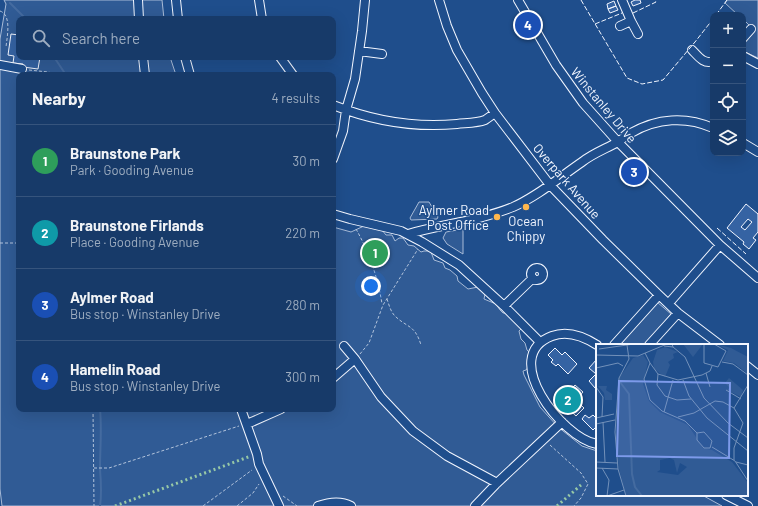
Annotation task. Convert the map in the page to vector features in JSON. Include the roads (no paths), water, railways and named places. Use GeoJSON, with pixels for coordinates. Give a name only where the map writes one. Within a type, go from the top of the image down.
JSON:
{"type":"FeatureCollection","features":[{"type":"Feature","properties":{"kind":"street"},"geometry":{"type":"LineString","coordinates":[[138,0],[139,16]]}},
{"type":"Feature","properties":{"kind":"street"},"geometry":{"type":"LineString","coordinates":[[176,0],[178,16]]}},
{"type":"Feature","properties":{"kind":"street"},"geometry":{"type":"LineString","coordinates":[[259,0],[262,16]]}},
{"type":"Feature","properties":{"kind":"street"},"geometry":{"type":"LineString","coordinates":[[336,151],[343,131],[346,110],[354,79],[365,0]]}},
{"type":"Feature","properties":{"kind":"street","name":"Overpark Avenue"},"geometry":{"type":"LineString","coordinates":[[438,0],[457,50],[482,93],[495,113],[550,185],[603,240],[678,313],[719,344]]}},
{"type":"Feature","properties":{"kind":"street","name":"Winstanley Drive"},"geometry":{"type":"LineString","coordinates":[[518,0],[556,65],[583,103],[618,142],[720,245],[758,278]]}},
{"type":"Feature","properties":{"kind":"street"},"geometry":{"type":"LineString","coordinates":[[622,0],[638,34]]}},
{"type":"Feature","properties":{"kind":"street"},"geometry":{"type":"LineString","coordinates":[[620,26],[631,21]]}},
{"type":"Feature","properties":{"kind":"street"},"geometry":{"type":"LineString","coordinates":[[746,35],[751,29]]}},
{"type":"Feature","properties":{"kind":"street"},"geometry":{"type":"LineString","coordinates":[[692,50],[709,62]]}},
{"type":"Feature","properties":{"kind":"street"},"geometry":{"type":"LineString","coordinates":[[359,51],[382,54]]}},
{"type":"Feature","properties":{"kind":"street"},"geometry":{"type":"LineString","coordinates":[[746,58],[758,64]]}},
{"type":"Feature","properties":{"kind":"street"},"geometry":{"type":"LineString","coordinates":[[143,60],[145,72]]}},
{"type":"Feature","properties":{"kind":"street"},"geometry":{"type":"LineString","coordinates":[[186,60],[189,72]]}},
{"type":"Feature","properties":{"kind":"street"},"geometry":{"type":"LineString","coordinates":[[282,60],[291,72]]}},
{"type":"Feature","properties":{"kind":"street"},"geometry":{"type":"LineString","coordinates":[[0,65],[22,69]]}},
{"type":"Feature","properties":{"kind":"street"},"geometry":{"type":"LineString","coordinates":[[336,106],[372,118],[397,123],[442,126],[485,120],[495,113]]}},
{"type":"Feature","properties":{"kind":"street"},"geometry":{"type":"LineString","coordinates":[[408,234],[489,216],[529,199],[583,161],[642,128],[657,122],[684,120],[698,122],[710,127]]}},
{"type":"Feature","properties":{"kind":"street"},"geometry":{"type":"LineString","coordinates":[[746,145],[758,152]]}},
{"type":"Feature","properties":{"kind":"street"},"geometry":{"type":"LineString","coordinates":[[336,215],[401,231],[459,265],[504,306],[540,342]]}},
{"type":"Feature","properties":{"kind":"street"},"geometry":{"type":"LineString","coordinates":[[669,303],[720,245]]}},
{"type":"Feature","properties":{"kind":"street"},"geometry":{"type":"LineString","coordinates":[[504,306],[533,278]]}},
{"type":"Feature","properties":{"kind":"street"},"geometry":{"type":"LineString","coordinates":[[615,344],[659,295]]}},
{"type":"Feature","properties":{"kind":"street"},"geometry":{"type":"LineString","coordinates":[[650,344],[678,313]]}},
{"type":"Feature","properties":{"kind":"street"},"geometry":{"type":"LineString","coordinates":[[596,344],[585,338],[570,333],[558,334],[548,337],[540,342],[534,352],[532,360],[532,371],[537,389],[549,408],[567,428],[590,443],[596,444]]}},
{"type":"Feature","properties":{"kind":"street"},"geometry":{"type":"LineString","coordinates":[[344,346],[355,359],[381,397],[413,431],[447,456],[497,483]]}},
{"type":"Feature","properties":{"kind":"street"},"geometry":{"type":"LineString","coordinates":[[336,375],[355,359]]}},
{"type":"Feature","properties":{"kind":"street"},"geometry":{"type":"LineString","coordinates":[[748,367],[758,375]]}},
{"type":"Feature","properties":{"kind":"street"},"geometry":{"type":"LineString","coordinates":[[243,412],[259,464],[279,506]]}},
{"type":"Feature","properties":{"kind":"street"},"geometry":{"type":"LineString","coordinates":[[247,424],[274,412]]}},
{"type":"Feature","properties":{"kind":"street"},"geometry":{"type":"LineString","coordinates":[[475,506],[497,483],[562,422]]}},
{"type":"Feature","properties":{"kind":"street"},"geometry":{"type":"LineString","coordinates":[[728,496],[748,506]]}},
{"type":"Feature","properties":{"kind":"street"},"geometry":{"type":"LineString","coordinates":[[318,506],[330,502],[339,502],[351,506]]}},
{"type":"Feature","properties":{"kind":"waterway"},"geometry":{"type":"LineString","coordinates":[[10,3],[23,16]]}},
{"type":"Feature","properties":{"kind":"waterway"},"geometry":{"type":"LineString","coordinates":[[56,60],[64,72]]}},
{"type":"Feature","properties":{"kind":"waterway"},"geometry":{"type":"LineString","coordinates":[[100,412],[100,506]]}},
{"type":"Feature","properties":{"kind":"place","name":"Hamelin Road"},"geometry":{"type":"Point","coordinates":[528,25]}},
{"type":"Feature","properties":{"kind":"place","name":"Aylmer Road"},"geometry":{"type":"Point","coordinates":[634,172]}},
{"type":"Feature","properties":{"kind":"place","name":"Ocean Chippy"},"geometry":{"type":"Point","coordinates":[526,207]}},
{"type":"Feature","properties":{"kind":"place","name":"Aylmer Road Post Office"},"geometry":{"type":"Point","coordinates":[497,217]}},
{"type":"Feature","properties":{"kind":"place","name":"Braunstone Park"},"geometry":{"type":"Point","coordinates":[375,253]}},
{"type":"Feature","properties":{"kind":"place","name":"Braunstone Firlands"},"geometry":{"type":"Point","coordinates":[568,400]}}]}
